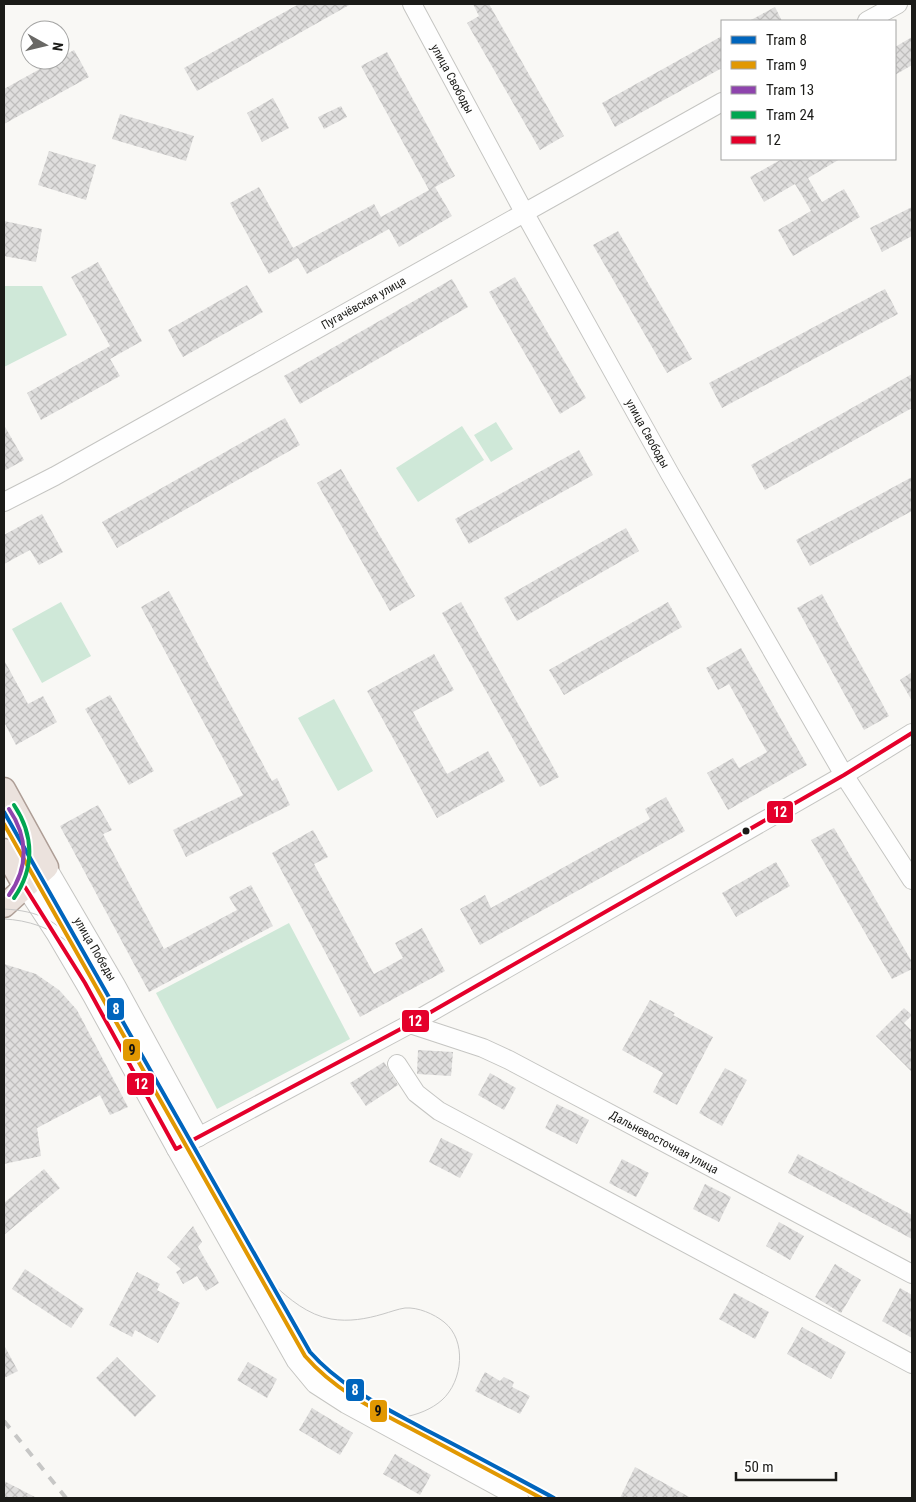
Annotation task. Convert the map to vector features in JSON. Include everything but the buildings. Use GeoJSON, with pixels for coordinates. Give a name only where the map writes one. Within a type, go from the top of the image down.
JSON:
{"type":"FeatureCollection","features":[{"type":"Feature","properties":{"kind":"main road","name":"улица Победы"},"geometry":{"type":"LineString","coordinates":[[4,789],[47,867]]}},
{"type":"Feature","properties":{"kind":"main road"},"geometry":{"type":"LineString","coordinates":[[4,850],[25,887]]}},
{"type":"Feature","properties":{"kind":"main road"},"geometry":{"type":"LineString","coordinates":[[4,906],[47,867]]}},
{"type":"Feature","properties":{"kind":"street","name":"улица Свободы"},"geometry":{"type":"LineString","coordinates":[[412,4],[524,212],[670,474],[844,775],[912,880]]}},
{"type":"Feature","properties":{"kind":"street"},"geometry":{"type":"LineString","coordinates":[[869,20],[898,4]]}},
{"type":"Feature","properties":{"kind":"street","name":"Пугачёвская улица"},"geometry":{"type":"LineString","coordinates":[[4,502],[72,466],[721,103]]}},
{"type":"Feature","properties":{"kind":"street"},"geometry":{"type":"LineString","coordinates":[[176,1149],[410,1024],[844,775],[912,733]]}},
{"type":"Feature","properties":{"kind":"street","name":"улица Победы"},"geometry":{"type":"LineString","coordinates":[[47,867],[116,985],[199,1137]]}},
{"type":"Feature","properties":{"kind":"street"},"geometry":{"type":"LineString","coordinates":[[25,887],[92,996],[292,1353],[315,1384],[354,1408],[519,1498]]}},
{"type":"Feature","properties":{"kind":"street","name":"Дальневосточная улица"},"geometry":{"type":"LineString","coordinates":[[410,1024],[483,1048],[509,1060],[912,1274]]}},
{"type":"Feature","properties":{"kind":"street"},"geometry":{"type":"LineString","coordinates":[[397,1064],[416,1093],[439,1111],[912,1364]]}},
{"type":"Feature","properties":{"kind":"green space"},"geometry":{"type":"Polygon","coordinates":[[[4,286],[42,286],[67,335],[4,367],[4,286]]]}},
{"type":"Feature","properties":{"kind":"green space"},"geometry":{"type":"Polygon","coordinates":[[[496,422],[513,449],[491,462],[474,435],[496,422]]]}},
{"type":"Feature","properties":{"kind":"green space"},"geometry":{"type":"Polygon","coordinates":[[[462,426],[484,460],[418,502],[396,468],[462,426]]]}},
{"type":"Feature","properties":{"kind":"green space"},"geometry":{"type":"Polygon","coordinates":[[[61,602],[91,656],[42,683],[12,629],[61,602]]]}},
{"type":"Feature","properties":{"kind":"green space"},"geometry":{"type":"Polygon","coordinates":[[[334,699],[373,771],[338,791],[298,718],[334,699]]]}},
{"type":"Feature","properties":{"kind":"green space"},"geometry":{"type":"Polygon","coordinates":[[[289,923],[350,1039],[217,1109],[156,993],[289,923]]]}},
{"type":"Feature","properties":{"kind":"tram line","name":"24"},"geometry":{"type":"LineString","coordinates":[[14,805],[21,816],[25,828],[28,840],[29,863],[21,887],[14,898]]}},
{"type":"Feature","properties":{"kind":"tram line","name":"13"},"geometry":{"type":"LineString","coordinates":[[9,809],[20,830],[24,852],[20,874],[9,895]]}},
{"type":"Feature","properties":{"kind":"tram line","name":"8"},"geometry":{"type":"LineString","coordinates":[[4,812],[310,1352],[322,1365],[364,1396],[554,1498]]}},
{"type":"Feature","properties":{"kind":"tram line","name":"9"},"geometry":{"type":"LineString","coordinates":[[4,824],[305,1356],[331,1381],[360,1401],[541,1498]]}},
{"type":"Feature","properties":{"kind":"tram line"},"geometry":{"type":"LineString","coordinates":[[4,909],[27,912],[46,918],[62,929],[79,945]]}},
{"type":"Feature","properties":{"kind":"tram line"},"geometry":{"type":"LineString","coordinates":[[4,919],[22,921],[48,929],[70,944]]}},
{"type":"Feature","properties":{"kind":"tram line"},"geometry":{"type":"LineString","coordinates":[[273,1284],[299,1306],[323,1317],[338,1320],[357,1320],[402,1308],[410,1308],[436,1316],[451,1330],[459,1350],[458,1372],[449,1392],[442,1400],[424,1411],[404,1417],[378,1412]]}},
{"type":"Feature","properties":{"kind":"railway"},"geometry":{"type":"LineString","coordinates":[[4,1421],[66,1498]]}},
{"type":"Feature","properties":{"kind":"transit line","name":"12"},"geometry":{"type":"LineString","coordinates":[[25,887],[85,983],[176,1149],[410,1024],[844,775],[912,733]]}}]}
